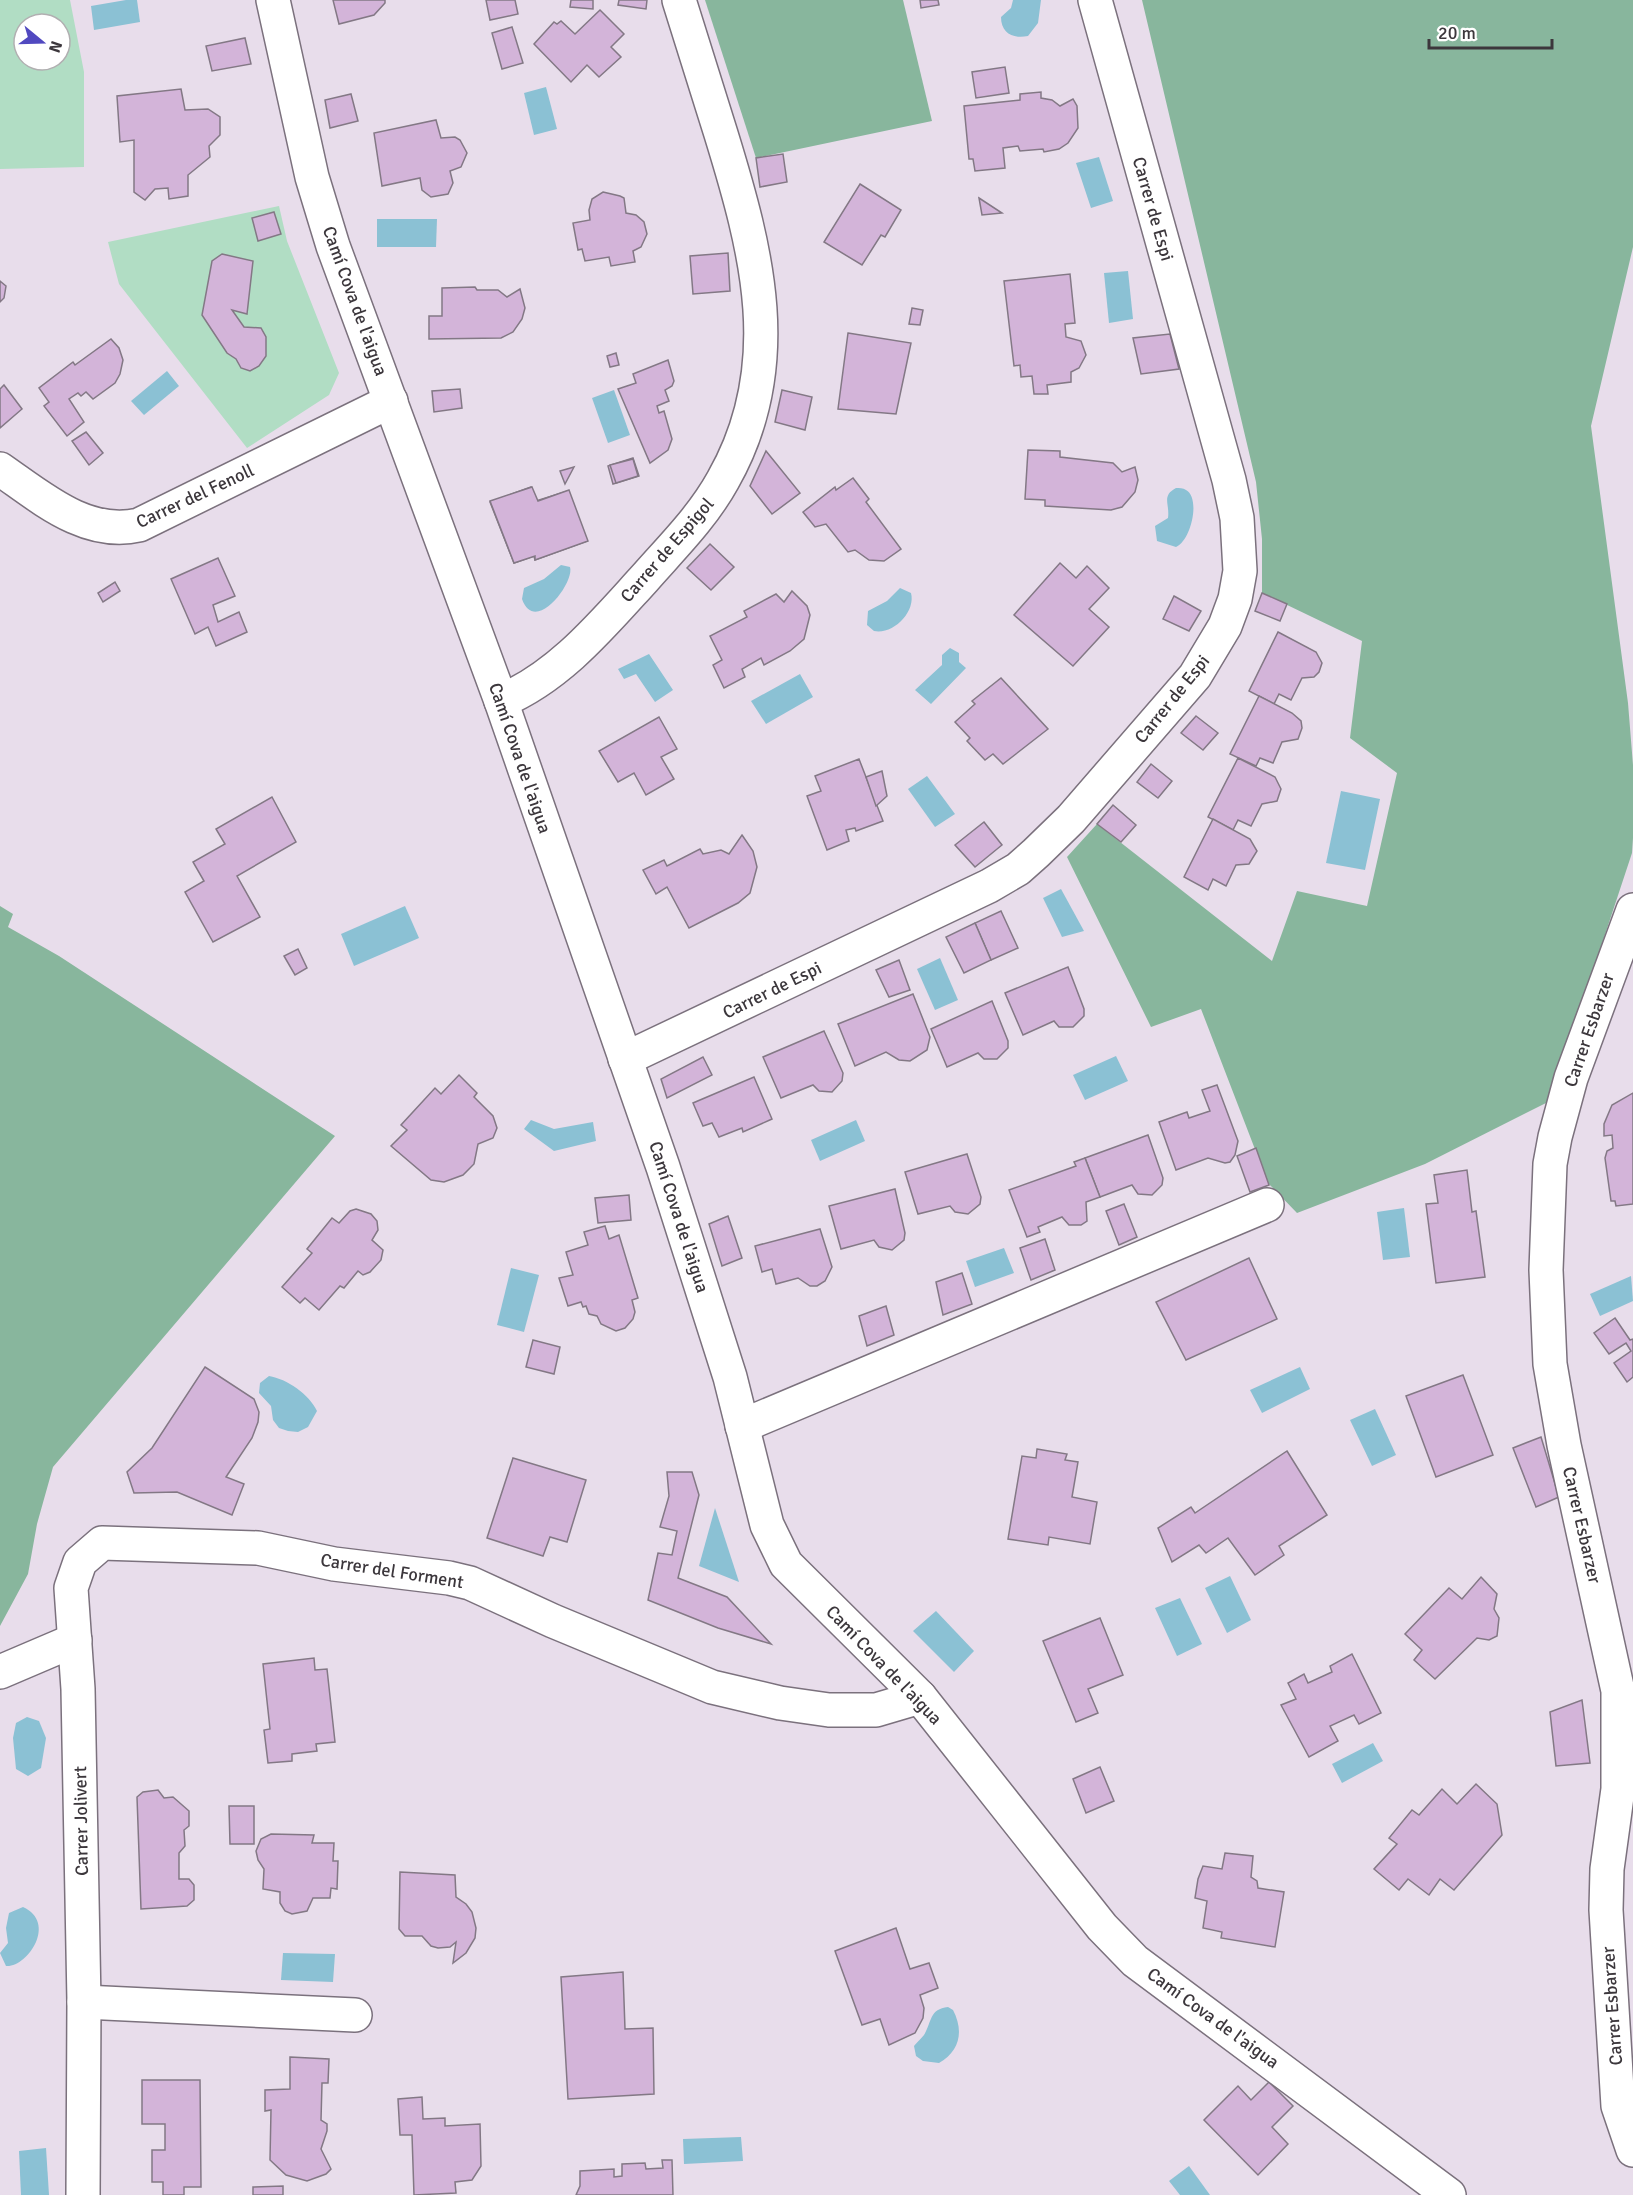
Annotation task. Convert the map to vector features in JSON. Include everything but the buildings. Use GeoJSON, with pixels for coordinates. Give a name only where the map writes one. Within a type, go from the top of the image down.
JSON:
{"type":"FeatureCollection","features":[{"type":"Feature","properties":{"kind":"street","name":"Camí Cova de l'aigua"},"geometry":{"type":"LineString","coordinates":[[273,0],[312,177],[333,246],[501,701],[625,1059],[717,1331],[767,1525],[786,1564],[920,1698],[1102,1927],[1135,1961],[1449,2195]]}},
{"type":"Feature","properties":{"kind":"street","name":"Carrer de Espigol"},"geometry":{"type":"LineString","coordinates":[[501,701],[528,690],[545,679],[634,590],[703,513],[728,471],[751,411],[758,371],[761,323],[754,250],[744,208],[679,0]]}},
{"type":"Feature","properties":{"kind":"street","name":"Carrer de Espi"},"geometry":{"type":"LineString","coordinates":[[625,1059],[946,908],[1018,869],[1071,819],[1195,676],[1226,626],[1235,599],[1240,571],[1238,518],[1095,0]]}},
{"type":"Feature","properties":{"kind":"street","name":"Carrer del Fenoll"},"geometry":{"type":"LineString","coordinates":[[0,469],[41,497],[84,521],[100,528],[119,530],[139,525],[391,400]]}},
{"type":"Feature","properties":{"kind":"street","name":"Carrer Esbarzer"},"geometry":{"type":"LineString","coordinates":[[1633,910],[1571,1078],[1561,1112],[1550,1164],[1546,1242],[1546,1325],[1564,1445],[1626,1687],[1618,1789],[1607,1869],[1605,1910],[1622,1997],[1618,2106],[1633,2150]]}},
{"type":"Feature","properties":{"kind":"street"},"geometry":{"type":"LineString","coordinates":[[742,1426],[1267,1205]]}},
{"type":"Feature","properties":{"kind":"street","name":"Carrer del Forment"},"geometry":{"type":"LineString","coordinates":[[75,1640],[71,1588],[80,1562],[102,1543],[227,1545],[285,1552],[334,1564],[431,1575],[470,1583],[712,1687],[745,1696],[828,1710],[876,1710],[920,1698]]}},
{"type":"Feature","properties":{"kind":"street"},"geometry":{"type":"LineString","coordinates":[[0,1672],[75,1640]]}},
{"type":"Feature","properties":{"kind":"street","name":"Carrer Jolivert"},"geometry":{"type":"LineString","coordinates":[[75,1640],[84,2002],[83,2195]]}},
{"type":"Feature","properties":{"kind":"street"},"geometry":{"type":"LineString","coordinates":[[84,2002],[355,2015]]}},
{"type":"Feature","properties":{"kind":"green space"},"geometry":{"type":"Polygon","coordinates":[[[0,0],[70,0],[84,72],[84,167],[0,169],[0,0]]]}},
{"type":"Feature","properties":{"kind":"green space"},"geometry":{"type":"Polygon","coordinates":[[[705,0],[903,0],[932,121],[756,158],[705,0]]]}},
{"type":"Feature","properties":{"kind":"green space"},"geometry":{"type":"Polygon","coordinates":[[[1142,0],[1633,0],[1633,247],[1591,426],[1628,703],[1633,765],[1632,853],[1550,1101],[1425,1164],[1297,1213],[1268,1183],[1201,1009],[1151,1027],[1067,857],[1097,824],[1272,961],[1297,891],[1367,906],[1397,773],[1350,738],[1362,641],[1262,593],[1262,539],[1256,482],[1142,0]]]}},
{"type":"Feature","properties":{"kind":"green space"},"geometry":{"type":"Polygon","coordinates":[[[279,206],[287,241],[339,373],[329,395],[247,448],[119,284],[108,242],[279,206]]]}},
{"type":"Feature","properties":{"kind":"green space"},"geometry":{"type":"Polygon","coordinates":[[[0,906],[13,914],[8,927],[59,956],[335,1136],[53,1467],[37,1524],[28,1574],[0,1626],[0,906]]]}},
{"type":"Feature","properties":{"kind":"water"},"geometry":{"type":"Polygon","coordinates":[[[137,0],[140,22],[94,30],[91,6],[137,0]]]}},
{"type":"Feature","properties":{"kind":"water"},"geometry":{"type":"Polygon","coordinates":[[[1013,0],[1041,0],[1038,23],[1028,36],[1013,36],[1003,28],[1001,17],[1011,8],[1013,0]]]}},
{"type":"Feature","properties":{"kind":"water"},"geometry":{"type":"Polygon","coordinates":[[[546,87],[557,129],[534,135],[524,93],[546,87]]]}},
{"type":"Feature","properties":{"kind":"water"},"geometry":{"type":"Polygon","coordinates":[[[1099,157],[1113,201],[1091,208],[1076,163],[1099,157]]]}},
{"type":"Feature","properties":{"kind":"water"},"geometry":{"type":"Polygon","coordinates":[[[377,219],[437,219],[436,247],[377,247],[377,219]]]}},
{"type":"Feature","properties":{"kind":"water"},"geometry":{"type":"Polygon","coordinates":[[[1128,271],[1133,319],[1109,323],[1104,273],[1128,271]]]}},
{"type":"Feature","properties":{"kind":"water"},"geometry":{"type":"Polygon","coordinates":[[[167,371],[179,386],[144,415],[131,401],[167,371]]]}},
{"type":"Feature","properties":{"kind":"water"},"geometry":{"type":"Polygon","coordinates":[[[614,390],[630,435],[608,443],[592,398],[614,390]]]}},
{"type":"Feature","properties":{"kind":"water"},"geometry":{"type":"Polygon","coordinates":[[[1176,488],[1185,489],[1190,494],[1193,510],[1186,537],[1176,547],[1157,541],[1155,526],[1168,518],[1167,497],[1176,488]]]}},
{"type":"Feature","properties":{"kind":"water"},"geometry":{"type":"Polygon","coordinates":[[[561,565],[570,567],[570,574],[560,593],[544,609],[536,612],[528,609],[522,599],[524,588],[544,579],[561,565]]]}},
{"type":"Feature","properties":{"kind":"water"},"geometry":{"type":"Polygon","coordinates":[[[900,588],[911,593],[910,608],[902,621],[895,626],[874,631],[867,625],[868,611],[887,601],[900,588]]]}},
{"type":"Feature","properties":{"kind":"water"},"geometry":{"type":"Polygon","coordinates":[[[950,648],[959,653],[959,662],[966,668],[931,704],[915,690],[942,665],[942,655],[950,648]]]}},
{"type":"Feature","properties":{"kind":"water"},"geometry":{"type":"Polygon","coordinates":[[[649,654],[673,690],[655,702],[636,674],[624,679],[618,669],[649,654]]]}},
{"type":"Feature","properties":{"kind":"water"},"geometry":{"type":"Polygon","coordinates":[[[800,674],[813,697],[766,724],[751,701],[800,674]]]}},
{"type":"Feature","properties":{"kind":"water"},"geometry":{"type":"Polygon","coordinates":[[[927,776],[955,814],[935,827],[908,789],[927,776]]]}},
{"type":"Feature","properties":{"kind":"water"},"geometry":{"type":"Polygon","coordinates":[[[1341,791],[1380,799],[1365,870],[1326,863],[1341,791]]]}},
{"type":"Feature","properties":{"kind":"water"},"geometry":{"type":"Polygon","coordinates":[[[1061,889],[1084,931],[1062,937],[1043,898],[1061,889]]]}},
{"type":"Feature","properties":{"kind":"water"},"geometry":{"type":"Polygon","coordinates":[[[405,906],[419,938],[354,966],[341,934],[405,906]]]}},
{"type":"Feature","properties":{"kind":"water"},"geometry":{"type":"Polygon","coordinates":[[[940,958],[958,1000],[935,1010],[917,969],[940,958]]]}},
{"type":"Feature","properties":{"kind":"water"},"geometry":{"type":"Polygon","coordinates":[[[1116,1056],[1128,1081],[1085,1100],[1073,1075],[1116,1056]]]}},
{"type":"Feature","properties":{"kind":"water"},"geometry":{"type":"Polygon","coordinates":[[[531,1120],[554,1129],[593,1122],[596,1141],[554,1151],[524,1129],[531,1120]]]}},
{"type":"Feature","properties":{"kind":"water"},"geometry":{"type":"Polygon","coordinates":[[[856,1120],[865,1141],[820,1161],[811,1140],[856,1120]]]}},
{"type":"Feature","properties":{"kind":"water"},"geometry":{"type":"Polygon","coordinates":[[[1404,1208],[1410,1257],[1383,1260],[1377,1212],[1404,1208]]]}},
{"type":"Feature","properties":{"kind":"water"},"geometry":{"type":"Polygon","coordinates":[[[1004,1248],[1014,1273],[975,1287],[966,1261],[1004,1248]]]}},
{"type":"Feature","properties":{"kind":"water"},"geometry":{"type":"Polygon","coordinates":[[[511,1268],[539,1275],[524,1332],[497,1325],[511,1268]]]}},
{"type":"Feature","properties":{"kind":"water"},"geometry":{"type":"Polygon","coordinates":[[[1631,1276],[1633,1301],[1600,1316],[1590,1294],[1631,1276]]]}},
{"type":"Feature","properties":{"kind":"water"},"geometry":{"type":"Polygon","coordinates":[[[1300,1367],[1310,1389],[1262,1413],[1250,1390],[1300,1367]]]}},
{"type":"Feature","properties":{"kind":"water"},"geometry":{"type":"Polygon","coordinates":[[[269,1376],[283,1380],[297,1388],[309,1399],[317,1411],[308,1427],[298,1432],[279,1428],[273,1420],[271,1406],[259,1393],[260,1383],[269,1376]]]}},
{"type":"Feature","properties":{"kind":"water"},"geometry":{"type":"Polygon","coordinates":[[[1375,1409],[1396,1455],[1372,1466],[1350,1420],[1375,1409]]]}},
{"type":"Feature","properties":{"kind":"water"},"geometry":{"type":"Polygon","coordinates":[[[715,1508],[739,1582],[699,1566],[715,1508]]]}},
{"type":"Feature","properties":{"kind":"water"},"geometry":{"type":"Polygon","coordinates":[[[1230,1576],[1251,1620],[1227,1633],[1205,1588],[1230,1576]]]}},
{"type":"Feature","properties":{"kind":"water"},"geometry":{"type":"Polygon","coordinates":[[[1180,1598],[1202,1644],[1177,1656],[1155,1608],[1180,1598]]]}},
{"type":"Feature","properties":{"kind":"water"},"geometry":{"type":"Polygon","coordinates":[[[936,1611],[974,1651],[954,1672],[913,1631],[936,1611]]]}},
{"type":"Feature","properties":{"kind":"water"},"geometry":{"type":"Polygon","coordinates":[[[27,1717],[39,1721],[46,1738],[41,1768],[28,1776],[16,1769],[13,1738],[16,1723],[27,1717]]]}},
{"type":"Feature","properties":{"kind":"water"},"geometry":{"type":"Polygon","coordinates":[[[1373,1743],[1383,1761],[1342,1783],[1332,1764],[1373,1743]]]}},
{"type":"Feature","properties":{"kind":"water"},"geometry":{"type":"Polygon","coordinates":[[[23,1907],[33,1914],[38,1923],[39,1933],[36,1943],[22,1960],[14,1965],[6,1966],[0,1953],[8,1943],[6,1928],[9,1913],[23,1907]]]}},
{"type":"Feature","properties":{"kind":"water"},"geometry":{"type":"Polygon","coordinates":[[[283,1953],[335,1954],[333,1982],[281,1980],[283,1953]]]}},
{"type":"Feature","properties":{"kind":"water"},"geometry":{"type":"Polygon","coordinates":[[[948,2007],[953,2010],[958,2025],[956,2046],[952,2053],[939,2063],[923,2061],[916,2056],[914,2046],[924,2035],[934,2013],[948,2007]]]}},
{"type":"Feature","properties":{"kind":"water"},"geometry":{"type":"Polygon","coordinates":[[[741,2137],[743,2161],[684,2164],[683,2139],[741,2137]]]}},
{"type":"Feature","properties":{"kind":"water"},"geometry":{"type":"Polygon","coordinates":[[[46,2148],[49,2195],[21,2195],[19,2151],[46,2148]]]}},
{"type":"Feature","properties":{"kind":"water"},"geometry":{"type":"Polygon","coordinates":[[[1189,2166],[1210,2195],[1180,2195],[1169,2181],[1189,2166]]]}}]}
